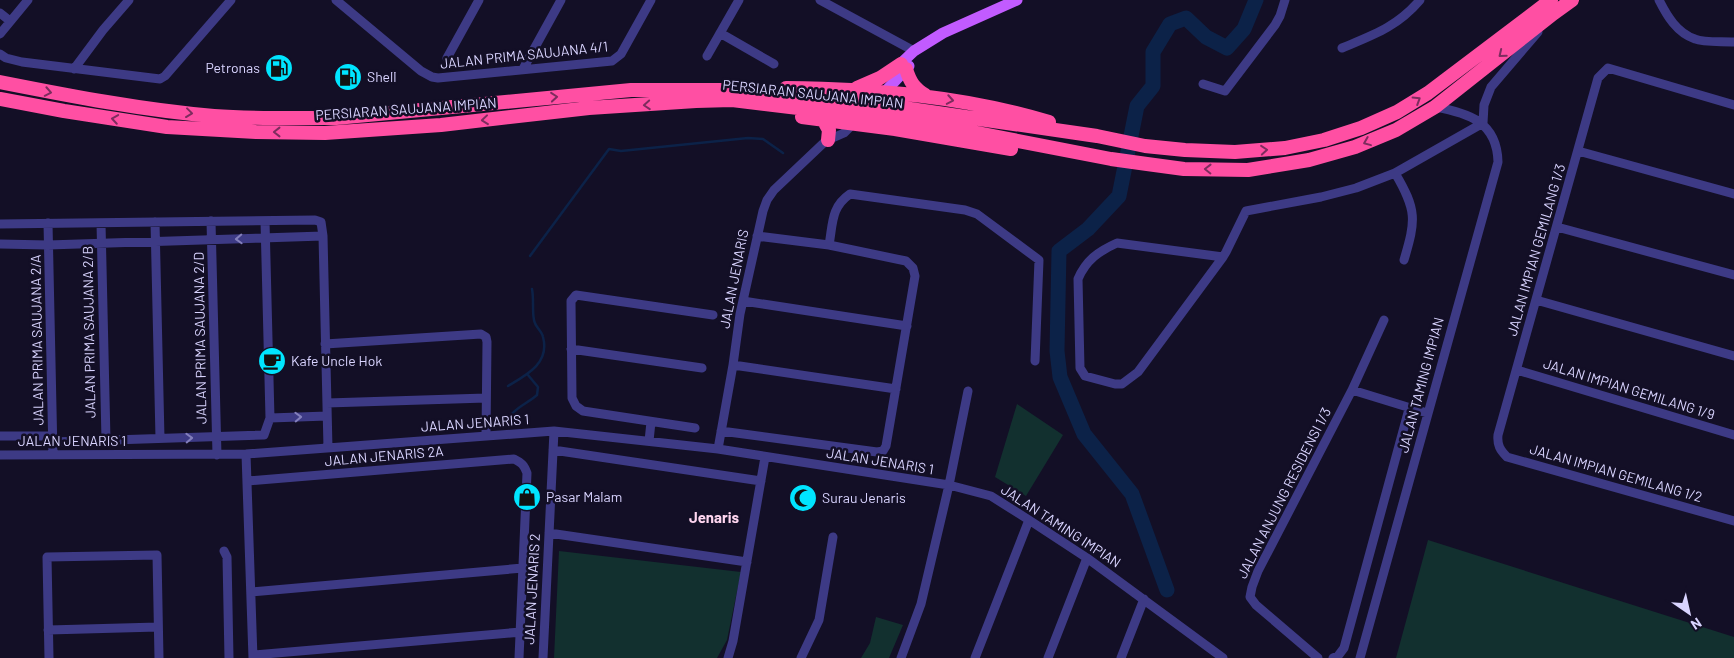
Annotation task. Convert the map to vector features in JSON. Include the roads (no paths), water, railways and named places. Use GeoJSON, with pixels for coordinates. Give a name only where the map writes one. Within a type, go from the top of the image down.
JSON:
{"type":"FeatureCollection","features":[{"type":"Feature","properties":{"kind":"highway","name":"PERSIARAN SAUJANA IMPIAN"},"geometry":{"type":"LineString","coordinates":[[0,99],[167,127],[256,132],[326,133],[440,125],[589,108],[732,100],[820,110],[932,118],[1097,136],[1146,146],[1235,152],[1286,148],[1324,140],[1361,128],[1397,112],[1428,93],[1553,6],[1572,0]]}},
{"type":"Feature","properties":{"kind":"highway","name":"PERSIARAN SAUJANA IMPIAN"},"geometry":{"type":"LineString","coordinates":[[932,118],[1111,162],[1184,169],[1248,170],[1309,160],[1355,147],[1396,130],[1435,107],[1553,6]]}},
{"type":"Feature","properties":{"kind":"highway"},"geometry":{"type":"LineString","coordinates":[[854,89],[904,66],[914,88],[926,96]]}},
{"type":"Feature","properties":{"kind":"highway","name":"PERSIARAN SAUJANA IMPIAN"},"geometry":{"type":"LineString","coordinates":[[0,82],[68,96],[215,116],[336,118],[631,90],[720,90],[820,110]]}},
{"type":"Feature","properties":{"kind":"highway"},"geometry":{"type":"LineString","coordinates":[[720,90],[740,87],[854,89],[926,96],[1012,111],[1097,136]]}},
{"type":"Feature","properties":{"kind":"highway"},"geometry":{"type":"LineString","coordinates":[[820,110],[847,123],[1111,162]]}},
{"type":"Feature","properties":{"kind":"highway"},"geometry":{"type":"LineString","coordinates":[[820,110],[829,130],[828,140]]}},
{"type":"Feature","properties":{"kind":"main road"},"geometry":{"type":"LineString","coordinates":[[904,66],[914,51],[960,25],[1017,0]]}},
{"type":"Feature","properties":{"kind":"main road"},"geometry":{"type":"LineString","coordinates":[[847,123],[930,42]]}},
{"type":"Feature","properties":{"kind":"street"},"geometry":{"type":"LineString","coordinates":[[0,34],[28,0]]}},
{"type":"Feature","properties":{"kind":"street"},"geometry":{"type":"LineString","coordinates":[[74,69],[103,30],[129,0]]}},
{"type":"Feature","properties":{"kind":"street"},"geometry":{"type":"LineString","coordinates":[[0,54],[13,60],[160,79],[231,0]]}},
{"type":"Feature","properties":{"kind":"street","name":"JALAN PRIMA SAUJANA 4/1"},"geometry":{"type":"LineString","coordinates":[[336,0],[422,72],[432,77],[445,78],[612,61],[621,54],[651,0]]}},
{"type":"Feature","properties":{"kind":"street"},"geometry":{"type":"LineString","coordinates":[[447,58],[480,0]]}},
{"type":"Feature","properties":{"kind":"street"},"geometry":{"type":"LineString","coordinates":[[707,56],[739,0]]}},
{"type":"Feature","properties":{"kind":"street"},"geometry":{"type":"LineString","coordinates":[[820,0],[914,51]]}},
{"type":"Feature","properties":{"kind":"street"},"geometry":{"type":"LineString","coordinates":[[1203,84],[1225,92],[1275,25],[1285,0]]}},
{"type":"Feature","properties":{"kind":"street"},"geometry":{"type":"LineString","coordinates":[[1342,48],[1389,28],[1412,10],[1420,0]]}},
{"type":"Feature","properties":{"kind":"street"},"geometry":{"type":"LineString","coordinates":[[1659,0],[1668,18],[1682,32],[1696,40],[1734,42]]}},
{"type":"Feature","properties":{"kind":"street"},"geometry":{"type":"LineString","coordinates":[[523,69],[559,1]]}},
{"type":"Feature","properties":{"kind":"street"},"geometry":{"type":"LineString","coordinates":[[1483,123],[1484,105],[1491,87],[1553,6]]}},
{"type":"Feature","properties":{"kind":"street"},"geometry":{"type":"LineString","coordinates":[[0,13],[10,21]]}},
{"type":"Feature","properties":{"kind":"street"},"geometry":{"type":"LineString","coordinates":[[720,33],[774,64]]}},
{"type":"Feature","properties":{"kind":"street","name":"JALAN IMPIAN GEMILANG 1/3"},"geometry":{"type":"LineString","coordinates":[[1497,443],[1598,78],[1608,68],[1734,106]]}},
{"type":"Feature","properties":{"kind":"street"},"geometry":{"type":"LineString","coordinates":[[1435,107],[1471,117],[1483,123]]}},
{"type":"Feature","properties":{"kind":"street","name":"JALAN JENARIS"},"geometry":{"type":"LineString","coordinates":[[718,449],[743,301],[767,200],[774,190],[847,123]]}},
{"type":"Feature","properties":{"kind":"street"},"geometry":{"type":"LineString","coordinates":[[1223,257],[1117,244],[1101,250],[1091,258],[1078,279],[1080,368],[1085,376],[1122,384],[1138,372],[1223,257],[1244,214],[1250,209],[1322,197],[1356,188],[1396,173],[1483,123]]}},
{"type":"Feature","properties":{"kind":"street","name":"JALAN TAMING IMPIAN"},"geometry":{"type":"LineString","coordinates":[[1360,658],[1498,162],[1498,150],[1494,138],[1483,123]]}},
{"type":"Feature","properties":{"kind":"street"},"geometry":{"type":"LineString","coordinates":[[1578,151],[1734,194]]}},
{"type":"Feature","properties":{"kind":"street"},"geometry":{"type":"LineString","coordinates":[[1396,173],[1406,190],[1414,217],[1413,231],[1404,260]]}},
{"type":"Feature","properties":{"kind":"street"},"geometry":{"type":"LineString","coordinates":[[829,244],[836,208],[841,200],[850,194],[965,210],[978,214],[1039,260],[1035,361]]}},
{"type":"Feature","properties":{"kind":"street"},"geometry":{"type":"LineString","coordinates":[[0,224],[315,220],[321,222],[328,448]]}},
{"type":"Feature","properties":{"kind":"street"},"geometry":{"type":"LineString","coordinates":[[0,436],[106,440],[264,435],[267,432],[270,418],[265,221]]}},
{"type":"Feature","properties":{"kind":"street"},"geometry":{"type":"LineString","coordinates":[[155,222],[160,438]]}},
{"type":"Feature","properties":{"kind":"street","name":"JALAN PRIMA SAUJANA 2/D"},"geometry":{"type":"LineString","coordinates":[[211,222],[217,455]]}},
{"type":"Feature","properties":{"kind":"street","name":"JALAN PRIMA SAUJANA 2/A"},"geometry":{"type":"LineString","coordinates":[[48,223],[53,455]]}},
{"type":"Feature","properties":{"kind":"street","name":"JALAN PRIMA SAUJANA 2/B"},"geometry":{"type":"LineString","coordinates":[[101,223],[106,440]]}},
{"type":"Feature","properties":{"kind":"street"},"geometry":{"type":"LineString","coordinates":[[1556,227],[1734,275]]}},
{"type":"Feature","properties":{"kind":"street"},"geometry":{"type":"LineString","coordinates":[[0,244],[48,245],[265,238],[322,231]]}},
{"type":"Feature","properties":{"kind":"street"},"geometry":{"type":"LineString","coordinates":[[721,431],[877,452],[883,451],[886,446],[915,276],[913,268],[906,261],[829,244],[757,236]]}},
{"type":"Feature","properties":{"kind":"street"},"geometry":{"type":"LineString","coordinates":[[695,428],[583,411],[576,406],[572,398],[571,301],[576,295],[713,315]]}},
{"type":"Feature","properties":{"kind":"street"},"geometry":{"type":"LineString","coordinates":[[1536,300],[1734,356]]}},
{"type":"Feature","properties":{"kind":"street"},"geometry":{"type":"LineString","coordinates":[[743,301],[907,326]]}},
{"type":"Feature","properties":{"kind":"street","name":"JALAN ANJUNG RESIDENSI 1/3"},"geometry":{"type":"LineString","coordinates":[[1318,658],[1256,605],[1250,597],[1262,563],[1352,390],[1384,320]]}},
{"type":"Feature","properties":{"kind":"street"},"geometry":{"type":"LineString","coordinates":[[325,344],[481,334],[486,337],[487,342],[486,435]]}},
{"type":"Feature","properties":{"kind":"street"},"geometry":{"type":"LineString","coordinates":[[571,349],[702,368]]}},
{"type":"Feature","properties":{"kind":"street"},"geometry":{"type":"LineString","coordinates":[[733,365],[896,389]]}},
{"type":"Feature","properties":{"kind":"street","name":"JALAN IMPIAN GEMILANG 1/9"},"geometry":{"type":"LineString","coordinates":[[1517,370],[1734,435]]}},
{"type":"Feature","properties":{"kind":"street"},"geometry":{"type":"LineString","coordinates":[[1352,390],[1427,413]]}},
{"type":"Feature","properties":{"kind":"street"},"geometry":{"type":"LineString","coordinates":[[901,658],[921,604],[949,485],[968,391]]}},
{"type":"Feature","properties":{"kind":"street"},"geometry":{"type":"LineString","coordinates":[[326,403],[486,398]]}},
{"type":"Feature","properties":{"kind":"street"},"geometry":{"type":"LineString","coordinates":[[1333,658],[1338,656],[1344,648],[1409,409]]}},
{"type":"Feature","properties":{"kind":"street"},"geometry":{"type":"LineString","coordinates":[[270,418],[327,416]]}},
{"type":"Feature","properties":{"kind":"street"},"geometry":{"type":"LineString","coordinates":[[649,441],[651,422]]}},
{"type":"Feature","properties":{"kind":"street","name":"JALAN JENARIS 1"},"geometry":{"type":"LineString","coordinates":[[0,455],[246,454],[554,431],[718,449],[949,485]]}},
{"type":"Feature","properties":{"kind":"street","name":"JALAN JENARIS 2"},"geometry":{"type":"LineString","coordinates":[[543,658],[554,431]]}},
{"type":"Feature","properties":{"kind":"street","name":"JALAN IMPIAN GEMILANG 1/2"},"geometry":{"type":"LineString","coordinates":[[1497,443],[1501,451],[1508,457],[1734,521]]}},
{"type":"Feature","properties":{"kind":"street"},"geometry":{"type":"LineString","coordinates":[[553,450],[761,481]]}},
{"type":"Feature","properties":{"kind":"street"},"geometry":{"type":"LineString","coordinates":[[246,454],[253,657],[520,632]]}},
{"type":"Feature","properties":{"kind":"street"},"geometry":{"type":"LineString","coordinates":[[729,658],[765,457]]}},
{"type":"Feature","properties":{"kind":"street","name":"JALAN JENARIS 2A"},"geometry":{"type":"LineString","coordinates":[[248,481],[514,459],[525,466],[527,473],[524,568]]}},
{"type":"Feature","properties":{"kind":"street","name":"JALAN TAMING IMPIAN"},"geometry":{"type":"LineString","coordinates":[[949,485],[991,496],[1087,558],[1223,658]]}},
{"type":"Feature","properties":{"kind":"street"},"geometry":{"type":"LineString","coordinates":[[975,658],[1029,520]]}},
{"type":"Feature","properties":{"kind":"street"},"geometry":{"type":"LineString","coordinates":[[549,533],[746,562]]}},
{"type":"Feature","properties":{"kind":"street"},"geometry":{"type":"LineString","coordinates":[[801,658],[819,620],[833,537]]}},
{"type":"Feature","properties":{"kind":"street"},"geometry":{"type":"LineString","coordinates":[[224,551],[227,557],[230,658]]}},
{"type":"Feature","properties":{"kind":"street"},"geometry":{"type":"LineString","coordinates":[[49,658],[47,558],[157,554],[159,658]]}},
{"type":"Feature","properties":{"kind":"street"},"geometry":{"type":"LineString","coordinates":[[1048,658],[1087,558]]}},
{"type":"Feature","properties":{"kind":"street"},"geometry":{"type":"LineString","coordinates":[[251,592],[524,568],[519,658]]}},
{"type":"Feature","properties":{"kind":"street"},"geometry":{"type":"LineString","coordinates":[[1120,658],[1144,599]]}},
{"type":"Feature","properties":{"kind":"street"},"geometry":{"type":"LineString","coordinates":[[48,630],[158,627]]}},
{"type":"Feature","properties":{"kind":"waterway"},"geometry":{"type":"LineString","coordinates":[[1167,590],[1132,494],[1084,434],[1060,377],[1057,351],[1059,251],[1088,229],[1119,196],[1137,106],[1153,86],[1153,52],[1170,24],[1186,18],[1206,37],[1227,48],[1244,29],[1256,0]]}},
{"type":"Feature","properties":{"kind":"waterway"},"geometry":{"type":"LineString","coordinates":[[530,256],[609,149],[621,151],[748,138],[763,139],[783,153]]}},
{"type":"Feature","properties":{"kind":"waterway"},"geometry":{"type":"LineString","coordinates":[[508,386],[529,373],[540,361],[543,354],[543,337],[534,320],[532,289]]}},
{"type":"Feature","properties":{"kind":"waterway"},"geometry":{"type":"LineString","coordinates":[[511,415],[537,395],[538,387],[528,375]]}},
{"type":"Feature","properties":{"kind":"place","name":"Petronas"},"geometry":{"type":"Point","coordinates":[279,68]}},
{"type":"Feature","properties":{"kind":"place","name":"Shell"},"geometry":{"type":"Point","coordinates":[348,77]}},
{"type":"Feature","properties":{"kind":"place","name":"Kafe Uncle Hok"},"geometry":{"type":"Point","coordinates":[272,361]}},
{"type":"Feature","properties":{"kind":"place","name":"Pasar Malam"},"geometry":{"type":"Point","coordinates":[527,497]}},
{"type":"Feature","properties":{"kind":"place","name":"Surau Jenaris"},"geometry":{"type":"Point","coordinates":[803,498]}},
{"type":"Feature","properties":{"kind":"district","name":"Jenaris"},"geometry":{"type":"Point","coordinates":[714,518]}}]}
